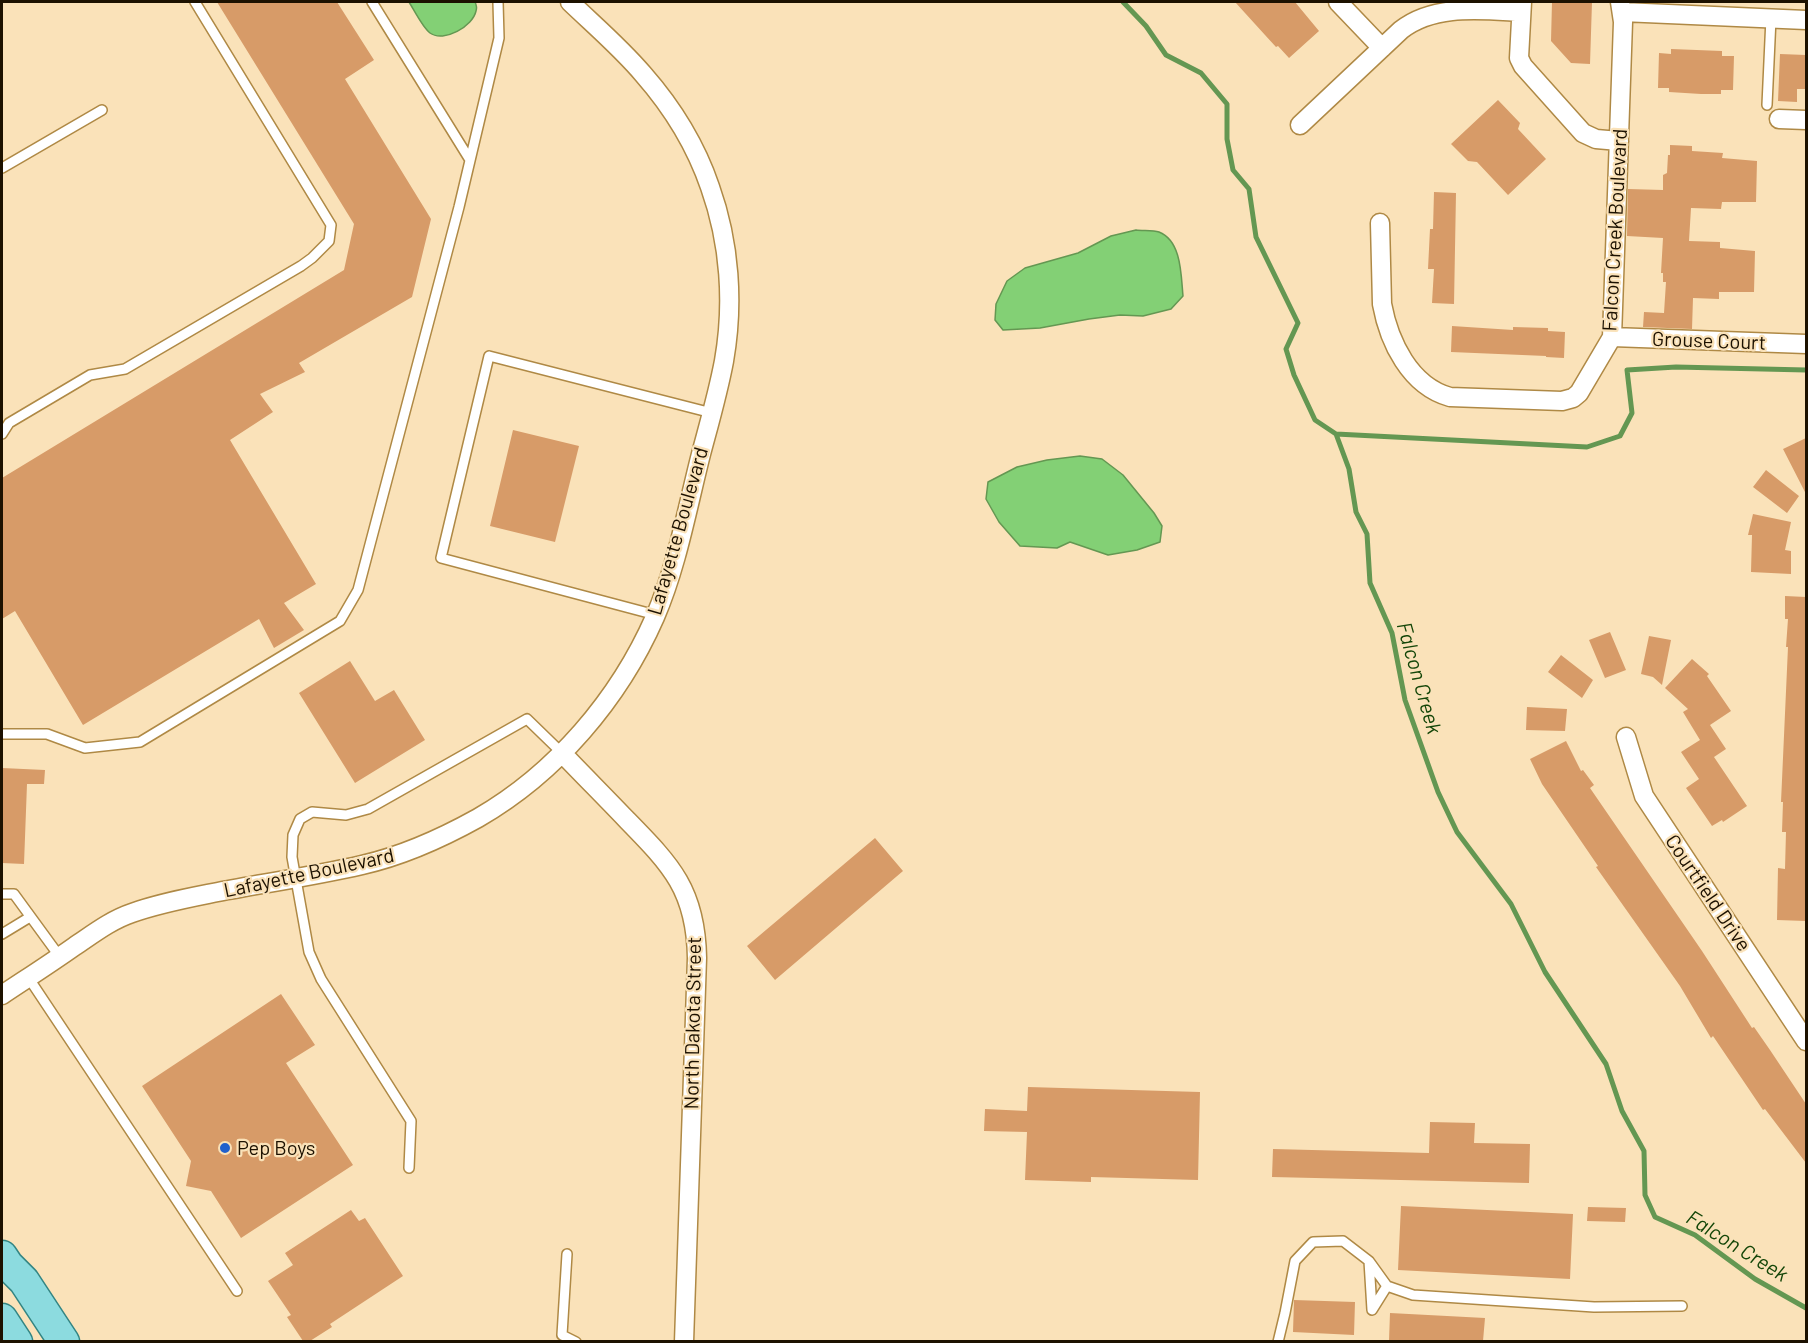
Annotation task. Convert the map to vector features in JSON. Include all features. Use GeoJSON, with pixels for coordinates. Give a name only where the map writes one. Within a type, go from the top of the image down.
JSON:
{"type":"FeatureCollection","features":[{"type":"Feature","properties":{"kind":"main road"},"geometry":{"type":"LineString","coordinates":[[2,1256],[24,1281],[64,1341]]}},
{"type":"Feature","properties":{"kind":"main road"},"geometry":{"type":"LineString","coordinates":[[2,1319],[17,1341]]}},
{"type":"Feature","properties":{"kind":"street","name":"Lafayette Boulevard"},"geometry":{"type":"LineString","coordinates":[[2,995],[109,924],[131,913],[167,902],[381,860],[409,851],[451,832],[491,810],[544,770],[562,753],[595,715],[620,681],[641,645],[656,615],[675,556],[712,413],[725,352],[729,322],[729,289],[724,240],[718,210],[698,156],[666,102],[643,73],[570,2]]}},
{"type":"Feature","properties":{"kind":"street"},"geometry":{"type":"LineString","coordinates":[[1338,2],[1382,48]]}},
{"type":"Feature","properties":{"kind":"street"},"geometry":{"type":"LineString","coordinates":[[1300,125],[1401,30],[1423,16],[1463,10],[1522,7],[1520,58],[1522,66],[1583,133],[1596,139],[1619,141]]}},
{"type":"Feature","properties":{"kind":"street"},"geometry":{"type":"LineString","coordinates":[[1621,7],[1806,20]]}},
{"type":"Feature","properties":{"kind":"street","name":"Falcon Creek Boulevard"},"geometry":{"type":"LineString","coordinates":[[1380,223],[1384,315],[1395,346],[1415,375],[1435,391],[1450,397],[1567,400],[1573,398],[1583,388],[1612,338],[1623,22],[1621,7]]}},
{"type":"Feature","properties":{"kind":"street"},"geometry":{"type":"LineString","coordinates":[[1773,112],[1806,120]]}},
{"type":"Feature","properties":{"kind":"street","name":"Grouse Court"},"geometry":{"type":"LineString","coordinates":[[1612,338],[1806,344]]}},
{"type":"Feature","properties":{"kind":"street","name":"Courtfield Drive"},"geometry":{"type":"LineString","coordinates":[[1626,737],[1644,796],[1805,1034]]}},
{"type":"Feature","properties":{"kind":"street","name":"North Dakota Street"},"geometry":{"type":"LineString","coordinates":[[562,753],[663,858],[681,886],[693,917],[697,958],[684,1341]]}},
{"type":"Feature","properties":{"kind":"lane"},"geometry":{"type":"LineString","coordinates":[[2,434],[9,423],[90,375],[125,369],[170,344],[301,266],[329,241],[331,225],[195,2]]}},
{"type":"Feature","properties":{"kind":"lane"},"geometry":{"type":"LineString","coordinates":[[372,2],[470,160]]}},
{"type":"Feature","properties":{"kind":"lane"},"geometry":{"type":"LineString","coordinates":[[2,734],[47,734],[85,748],[140,742],[340,621],[358,590],[470,160],[499,38],[498,2]]}},
{"type":"Feature","properties":{"kind":"lane"},"geometry":{"type":"LineString","coordinates":[[1771,18],[1773,112]]}},
{"type":"Feature","properties":{"kind":"lane"},"geometry":{"type":"LineString","coordinates":[[2,168],[102,110]]}},
{"type":"Feature","properties":{"kind":"lane"},"geometry":{"type":"LineString","coordinates":[[656,615],[441,558],[489,356],[712,413]]}},
{"type":"Feature","properties":{"kind":"lane"},"geometry":{"type":"LineString","coordinates":[[409,1168],[411,1121],[317,970],[309,952],[292,857],[292,835],[300,819],[312,812],[346,815],[368,809],[527,719],[562,753]]}},
{"type":"Feature","properties":{"kind":"lane"},"geometry":{"type":"LineString","coordinates":[[2,894],[14,894],[60,957]]}},
{"type":"Feature","properties":{"kind":"lane"},"geometry":{"type":"LineString","coordinates":[[2,934],[30,917]]}},
{"type":"Feature","properties":{"kind":"lane"},"geometry":{"type":"LineString","coordinates":[[28,977],[237,1291]]}},
{"type":"Feature","properties":{"kind":"lane"},"geometry":{"type":"LineString","coordinates":[[1278,1341],[1286,1313],[1295,1260],[1313,1242],[1343,1241],[1368,1261],[1387,1286],[1413,1295],[1594,1307],[1682,1306]]}},
{"type":"Feature","properties":{"kind":"lane"},"geometry":{"type":"LineString","coordinates":[[567,1254],[562,1335],[576,1341]]}},
{"type":"Feature","properties":{"kind":"lane"},"geometry":{"type":"LineString","coordinates":[[1368,1261],[1372,1310],[1387,1286]]}},
{"type":"Feature","properties":{"kind":"shaded area"},"geometry":{"type":"Polygon","coordinates":[[[409,2],[475,2],[476,10],[474,17],[464,27],[450,34],[436,36],[424,27],[409,2]]]}},
{"type":"Feature","properties":{"kind":"shaded area"},"geometry":{"type":"Polygon","coordinates":[[[1136,230],[1159,232],[1167,237],[1176,251],[1181,269],[1183,296],[1171,309],[1143,316],[1120,315],[1040,328],[1003,330],[995,320],[996,304],[1007,281],[1025,268],[1078,253],[1111,236],[1136,230]]]}},
{"type":"Feature","properties":{"kind":"shaded area"},"geometry":{"type":"Polygon","coordinates":[[[1080,456],[1102,459],[1123,475],[1162,526],[1160,542],[1137,550],[1108,555],[1070,542],[1057,548],[1020,546],[999,522],[986,499],[988,482],[1017,467],[1080,456]]]}},
{"type":"Feature","properties":{"kind":"building"},"geometry":{"type":"Polygon","coordinates":[[[217,2],[337,2],[374,60],[345,79],[431,219],[412,297],[299,363],[305,372],[260,394],[273,412],[230,440],[316,584],[284,603],[304,630],[274,648],[259,619],[83,725],[15,611],[2,619],[2,478],[344,270],[354,224],[217,2]]]}},
{"type":"Feature","properties":{"kind":"building"},"geometry":{"type":"Polygon","coordinates":[[[1235,2],[1295,2],[1319,31],[1289,58],[1235,2]]]}},
{"type":"Feature","properties":{"kind":"building"},"geometry":{"type":"Polygon","coordinates":[[[1552,2],[1592,2],[1590,64],[1571,63],[1551,41],[1552,2]]]}},
{"type":"Feature","properties":{"kind":"building"},"geometry":{"type":"Polygon","coordinates":[[[1671,49],[1722,51],[1722,56],[1734,56],[1733,90],[1721,90],[1721,94],[1701,94],[1669,92],[1669,88],[1658,88],[1659,53],[1671,54],[1671,49]]]}},
{"type":"Feature","properties":{"kind":"building"},"geometry":{"type":"Polygon","coordinates":[[[1780,54],[1806,55],[1806,89],[1797,89],[1797,102],[1778,101],[1780,54]]]}},
{"type":"Feature","properties":{"kind":"building"},"geometry":{"type":"Polygon","coordinates":[[[1498,100],[1520,123],[1518,129],[1546,159],[1508,195],[1477,162],[1468,161],[1451,144],[1498,100]]]}},
{"type":"Feature","properties":{"kind":"building"},"geometry":{"type":"Polygon","coordinates":[[[1670,145],[1692,146],[1692,151],[1723,153],[1722,158],[1757,161],[1756,202],[1722,202],[1721,209],[1691,208],[1689,241],[1720,242],[1720,248],[1755,251],[1754,292],[1719,292],[1719,299],[1693,298],[1692,329],[1643,327],[1644,312],[1664,313],[1666,282],[1663,282],[1663,273],[1661,273],[1663,238],[1627,236],[1628,189],[1663,190],[1663,175],[1667,173],[1670,145]]]}},
{"type":"Feature","properties":{"kind":"building"},"geometry":{"type":"Polygon","coordinates":[[[1434,192],[1456,193],[1454,304],[1432,303],[1434,269],[1428,269],[1430,229],[1433,229],[1434,192]]]}},
{"type":"Feature","properties":{"kind":"building"},"geometry":{"type":"Polygon","coordinates":[[[1452,326],[1513,330],[1513,327],[1548,328],[1548,331],[1565,332],[1564,358],[1451,352],[1452,326]]]}},
{"type":"Feature","properties":{"kind":"building"},"geometry":{"type":"Polygon","coordinates":[[[513,430],[579,446],[555,542],[490,526],[513,430]]]}},
{"type":"Feature","properties":{"kind":"building"},"geometry":{"type":"Polygon","coordinates":[[[1806,438],[1806,494],[1783,449],[1806,438]]]}},
{"type":"Feature","properties":{"kind":"building"},"geometry":{"type":"Polygon","coordinates":[[[1766,470],[1799,496],[1787,513],[1753,487],[1766,470]]]}},
{"type":"Feature","properties":{"kind":"building"},"geometry":{"type":"Polygon","coordinates":[[[1753,514],[1791,522],[1785,550],[1791,551],[1791,574],[1751,572],[1752,535],[1748,535],[1753,514]]]}},
{"type":"Feature","properties":{"kind":"building"},"geometry":{"type":"Polygon","coordinates":[[[1785,596],[1806,597],[1806,921],[1777,920],[1778,868],[1785,869],[1786,832],[1782,832],[1783,802],[1781,802],[1788,647],[1786,647],[1788,619],[1785,619],[1785,596]]]}},
{"type":"Feature","properties":{"kind":"building"},"geometry":{"type":"Polygon","coordinates":[[[1610,632],[1626,670],[1605,678],[1589,640],[1610,632]]]}},
{"type":"Feature","properties":{"kind":"building"},"geometry":{"type":"Polygon","coordinates":[[[1649,636],[1671,640],[1662,685],[1653,677],[1641,674],[1649,636]]]}},
{"type":"Feature","properties":{"kind":"building"},"geometry":{"type":"Polygon","coordinates":[[[1561,655],[1593,680],[1582,698],[1548,672],[1561,655]]]}},
{"type":"Feature","properties":{"kind":"building"},"geometry":{"type":"Polygon","coordinates":[[[1692,659],[1709,674],[1707,676],[1731,711],[1710,725],[1726,749],[1714,757],[1747,806],[1723,822],[1722,820],[1712,826],[1686,788],[1699,779],[1681,752],[1700,740],[1683,712],[1688,709],[1665,688],[1692,659]]]}},
{"type":"Feature","properties":{"kind":"building"},"geometry":{"type":"Polygon","coordinates":[[[350,661],[375,701],[394,690],[425,740],[355,783],[299,693],[350,661]]]}},
{"type":"Feature","properties":{"kind":"building"},"geometry":{"type":"Polygon","coordinates":[[[1527,707],[1567,709],[1565,731],[1526,730],[1527,707]]]}},
{"type":"Feature","properties":{"kind":"building"},"geometry":{"type":"Polygon","coordinates":[[[1566,741],[1581,771],[1583,770],[1594,785],[1590,788],[1806,1104],[1806,1163],[1765,1109],[1763,1110],[1713,1036],[1711,1038],[1680,986],[1596,867],[1598,866],[1542,784],[1530,759],[1566,741]]]}},
{"type":"Feature","properties":{"kind":"building"},"geometry":{"type":"Polygon","coordinates":[[[2,768],[45,770],[44,784],[27,784],[24,864],[2,863],[2,768]]]}},
{"type":"Feature","properties":{"kind":"building"},"geometry":{"type":"Polygon","coordinates":[[[875,838],[903,871],[775,980],[747,946],[875,838]]]}},
{"type":"Feature","properties":{"kind":"building"},"geometry":{"type":"Polygon","coordinates":[[[281,994],[315,1045],[286,1063],[353,1165],[241,1238],[211,1191],[186,1186],[191,1161],[142,1086],[281,994]]]}},
{"type":"Feature","properties":{"kind":"building"},"geometry":{"type":"Polygon","coordinates":[[[1028,1087],[1200,1092],[1198,1180],[1091,1177],[1091,1182],[1025,1180],[1027,1132],[984,1131],[985,1109],[1027,1111],[1028,1087]]]}},
{"type":"Feature","properties":{"kind":"building"},"geometry":{"type":"Polygon","coordinates":[[[1430,1122],[1475,1123],[1474,1143],[1530,1144],[1529,1183],[1272,1177],[1273,1149],[1429,1153],[1430,1122]]]}},
{"type":"Feature","properties":{"kind":"building"},"geometry":{"type":"Polygon","coordinates":[[[1401,1206],[1573,1214],[1570,1279],[1398,1270],[1401,1206]]]}},
{"type":"Feature","properties":{"kind":"building"},"geometry":{"type":"Polygon","coordinates":[[[1588,1207],[1626,1208],[1625,1222],[1587,1221],[1588,1207]]]}},
{"type":"Feature","properties":{"kind":"building"},"geometry":{"type":"Polygon","coordinates":[[[351,1210],[359,1221],[365,1218],[403,1276],[330,1324],[332,1327],[310,1341],[303,1341],[287,1317],[291,1315],[268,1281],[293,1265],[285,1253],[351,1210]]]}},
{"type":"Feature","properties":{"kind":"building"},"geometry":{"type":"Polygon","coordinates":[[[1294,1300],[1355,1302],[1354,1335],[1293,1332],[1294,1300]]]}},
{"type":"Feature","properties":{"kind":"building"},"geometry":{"type":"Polygon","coordinates":[[[1390,1313],[1485,1318],[1483,1341],[1389,1341],[1390,1313]]]}},
{"type":"Feature","properties":{"kind":"waterway","name":"Falcon Creek"},"geometry":{"type":"LineString","coordinates":[[1123,2],[1146,26],[1166,55],[1201,73],[1227,104],[1227,139],[1233,170],[1249,189],[1256,237],[1298,323],[1286,349],[1294,375],[1315,420],[1336,434],[1349,469],[1356,512],[1367,534],[1370,583],[1392,633],[1405,700],[1438,792],[1457,832],[1511,904],[1545,972],[1606,1064],[1622,1111],[1644,1151],[1645,1195],[1655,1217],[1695,1235],[1755,1279],[1806,1308]]}},
{"type":"Feature","properties":{"kind":"waterway"},"geometry":{"type":"LineString","coordinates":[[1336,434],[1587,447],[1620,436],[1632,413],[1627,370],[1676,367],[1806,370]]}},
{"type":"Feature","properties":{"kind":"place","name":"Pep Boys"},"geometry":{"type":"Point","coordinates":[225,1148]}}]}
